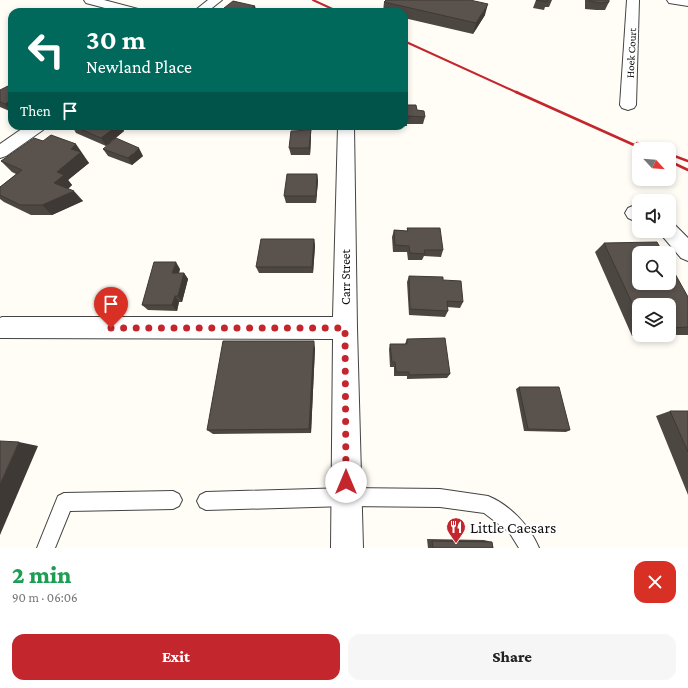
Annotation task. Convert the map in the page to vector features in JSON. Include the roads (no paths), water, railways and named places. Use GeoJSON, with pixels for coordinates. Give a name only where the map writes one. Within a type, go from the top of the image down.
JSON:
{"type":"FeatureCollection","features":[{"type":"Feature","properties":{"kind":"street"},"geometry":{"type":"LineString","coordinates":[[90,0],[119,8]]}},
{"type":"Feature","properties":{"kind":"street"},"geometry":{"type":"LineString","coordinates":[[205,8],[216,0]]}},
{"type":"Feature","properties":{"kind":"street","name":"Hoek Court"},"geometry":{"type":"LineString","coordinates":[[628,105],[633,0]]}},
{"type":"Feature","properties":{"kind":"street"},"geometry":{"type":"LineString","coordinates":[[673,0],[688,2]]}},
{"type":"Feature","properties":{"kind":"street"},"geometry":{"type":"LineString","coordinates":[[0,152],[31,130]]}},
{"type":"Feature","properties":{"kind":"street","name":"Carr Street"},"geometry":{"type":"LineString","coordinates":[[346,130],[345,328],[347,548]]}},
{"type":"Feature","properties":{"kind":"street"},"geometry":{"type":"LineString","coordinates":[[675,238],[688,252]]}},
{"type":"Feature","properties":{"kind":"street"},"geometry":{"type":"LineString","coordinates":[[2,328],[345,328]]}},
{"type":"Feature","properties":{"kind":"lane"},"geometry":{"type":"LineString","coordinates":[[206,501],[347,497],[440,498],[488,505],[515,526],[530,548]]}},
{"type":"Feature","properties":{"kind":"lane"},"geometry":{"type":"LineString","coordinates":[[46,548],[64,502],[173,500]]}},
{"type":"Feature","properties":{"kind":"railway"},"geometry":{"type":"LineString","coordinates":[[313,0],[330,8]]}},
{"type":"Feature","properties":{"kind":"railway"},"geometry":{"type":"LineString","coordinates":[[408,43],[518,93]]}},
{"type":"Feature","properties":{"kind":"railway"},"geometry":{"type":"LineString","coordinates":[[516,92],[632,144]]}},
{"type":"Feature","properties":{"kind":"railway"},"geometry":{"type":"LineString","coordinates":[[676,157],[688,161]]}},
{"type":"Feature","properties":{"kind":"railway"},"geometry":{"type":"LineString","coordinates":[[676,164],[688,170]]}},
{"type":"Feature","properties":{"kind":"place","name":"Little Caesars"},"geometry":{"type":"Point","coordinates":[456,544]}}]}
